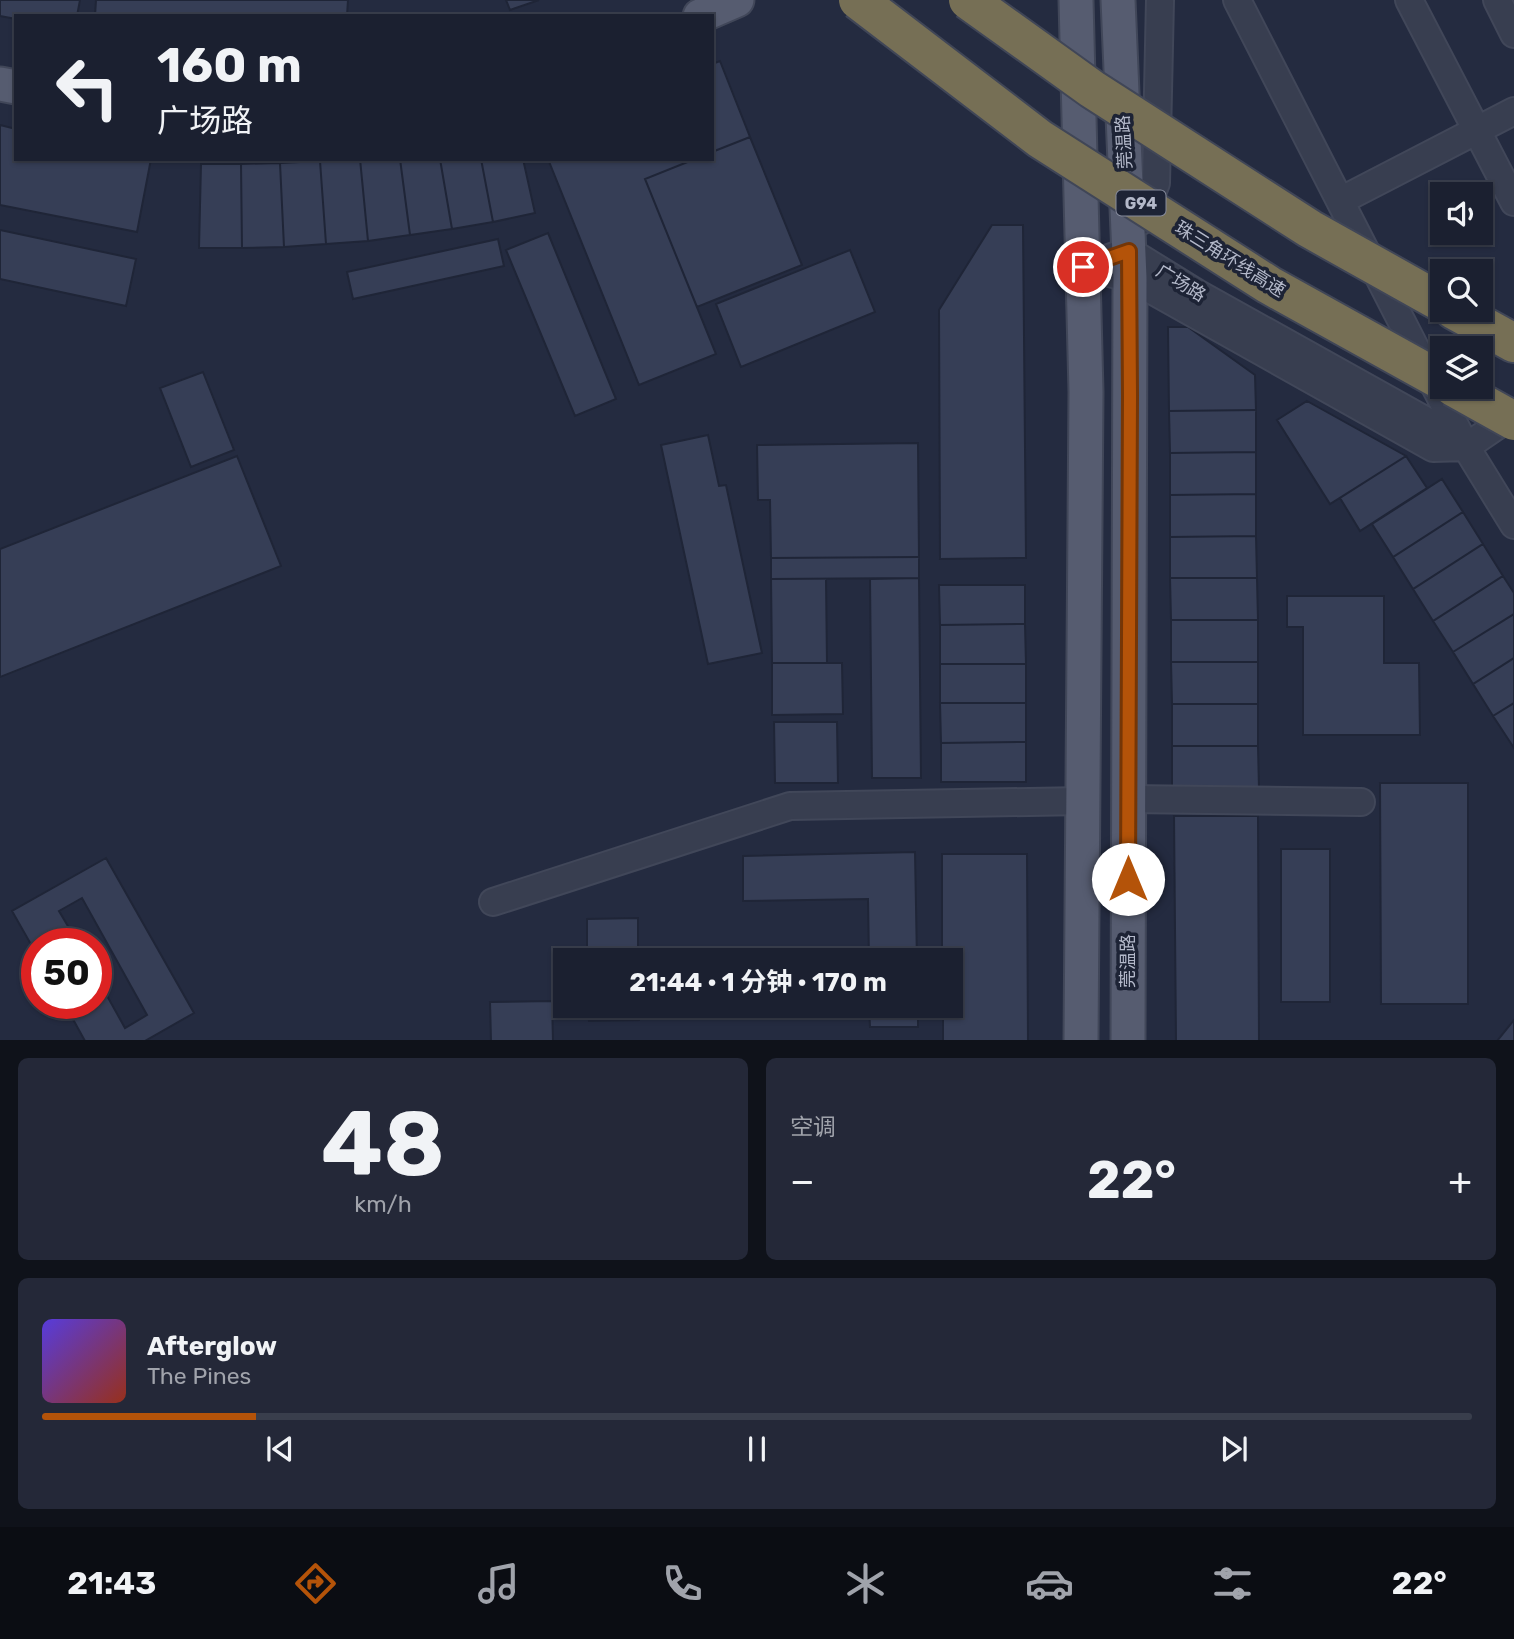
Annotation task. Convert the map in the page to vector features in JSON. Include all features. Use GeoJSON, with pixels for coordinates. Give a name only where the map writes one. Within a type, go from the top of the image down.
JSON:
{"type":"FeatureCollection","features":[{"type":"Feature","properties":{"kind":"highway","name":"珠三角环线高速"},"geometry":{"type":"LineString","coordinates":[[858,0],[1040,139],[1269,285],[1430,374]]}},
{"type":"Feature","properties":{"kind":"highway"},"geometry":{"type":"LineString","coordinates":[[968,0],[1092,89],[1310,229],[1430,296]]}},
{"type":"Feature","properties":{"kind":"highway"},"geometry":{"type":"LineString","coordinates":[[1476,322],[1514,343]]}},
{"type":"Feature","properties":{"kind":"highway"},"geometry":{"type":"LineString","coordinates":[[1475,399],[1514,421]]}},
{"type":"Feature","properties":{"kind":"main road"},"geometry":{"type":"LineString","coordinates":[[705,14],[737,0]]}},
{"type":"Feature","properties":{"kind":"main road"},"geometry":{"type":"LineString","coordinates":[[1076,0],[1086,392],[1081,1040]]}},
{"type":"Feature","properties":{"kind":"main road","name":"莞温路"},"geometry":{"type":"LineString","coordinates":[[1118,0],[1129,265],[1128,1040]]}},
{"type":"Feature","properties":{"kind":"street"},"geometry":{"type":"LineString","coordinates":[[1083,267],[1129,265],[1156,183],[1160,0]]}},
{"type":"Feature","properties":{"kind":"street"},"geometry":{"type":"LineString","coordinates":[[1237,0],[1466,447],[1514,524]]}},
{"type":"Feature","properties":{"kind":"street"},"geometry":{"type":"LineString","coordinates":[[1409,0],[1514,202]]}},
{"type":"Feature","properties":{"kind":"street"},"geometry":{"type":"LineString","coordinates":[[1497,0],[1514,34]]}},
{"type":"Feature","properties":{"kind":"street"},"geometry":{"type":"LineString","coordinates":[[1340,201],[1514,111]]}},
{"type":"Feature","properties":{"kind":"street","name":"广场路"},"geometry":{"type":"LineString","coordinates":[[1129,265],[1433,448],[1466,447]]}},
{"type":"Feature","properties":{"kind":"street"},"geometry":{"type":"LineString","coordinates":[[1466,447],[1514,414]]}},
{"type":"Feature","properties":{"kind":"street"},"geometry":{"type":"LineString","coordinates":[[1128,799],[1361,802]]}},
{"type":"Feature","properties":{"kind":"street"},"geometry":{"type":"LineString","coordinates":[[492,902],[790,806],[1083,801]]}},
{"type":"Feature","properties":{"kind":"building"},"geometry":{"type":"Polygon","coordinates":[[[0,0],[80,0],[77,14],[14,14],[14,19],[0,16],[0,0]]]}},
{"type":"Feature","properties":{"kind":"building"},"geometry":{"type":"Polygon","coordinates":[[[96,0],[348,0],[347,14],[95,14],[96,0]]]}},
{"type":"Feature","properties":{"kind":"building"},"geometry":{"type":"Polygon","coordinates":[[[506,0],[539,0],[510,10],[506,0]]]}},
{"type":"Feature","properties":{"kind":"building"},"geometry":{"type":"Polygon","coordinates":[[[720,61],[750,137],[714,151],[714,63],[720,61]]]}},
{"type":"Feature","properties":{"kind":"building"},"geometry":{"type":"Polygon","coordinates":[[[0,125],[14,128],[14,161],[151,161],[137,232],[0,205],[0,125]]]}},
{"type":"Feature","properties":{"kind":"building"},"geometry":{"type":"Polygon","coordinates":[[[750,137],[802,265],[697,307],[645,179],[690,161],[714,161],[714,151],[750,137]]]}},
{"type":"Feature","properties":{"kind":"building"},"geometry":{"type":"Polygon","coordinates":[[[320,161],[360,161],[368,241],[326,244],[320,161]]]}},
{"type":"Feature","properties":{"kind":"building"},"geometry":{"type":"Polygon","coordinates":[[[320,161],[326,244],[284,247],[280,163],[320,161]]]}},
{"type":"Feature","properties":{"kind":"building"},"geometry":{"type":"Polygon","coordinates":[[[360,161],[400,161],[410,235],[368,241],[360,161]]]}},
{"type":"Feature","properties":{"kind":"building"},"geometry":{"type":"Polygon","coordinates":[[[400,161],[440,161],[452,229],[410,235],[400,161]]]}},
{"type":"Feature","properties":{"kind":"building"},"geometry":{"type":"Polygon","coordinates":[[[440,161],[481,161],[493,222],[452,229],[440,161]]]}},
{"type":"Feature","properties":{"kind":"building"},"geometry":{"type":"Polygon","coordinates":[[[481,161],[523,161],[535,213],[493,222],[481,161]]]}},
{"type":"Feature","properties":{"kind":"building"},"geometry":{"type":"Polygon","coordinates":[[[549,161],[690,161],[645,179],[716,354],[639,385],[549,161]]]}},
{"type":"Feature","properties":{"kind":"building"},"geometry":{"type":"Polygon","coordinates":[[[280,163],[284,247],[242,248],[241,164],[280,163]]]}},
{"type":"Feature","properties":{"kind":"building"},"geometry":{"type":"Polygon","coordinates":[[[201,164],[241,164],[242,248],[199,248],[201,164]]]}},
{"type":"Feature","properties":{"kind":"building"},"geometry":{"type":"Polygon","coordinates":[[[992,225],[1023,225],[1026,558],[940,559],[939,310],[992,225]]]}},
{"type":"Feature","properties":{"kind":"building"},"geometry":{"type":"Polygon","coordinates":[[[0,230],[136,259],[126,306],[0,279],[0,230]]]}},
{"type":"Feature","properties":{"kind":"building"},"geometry":{"type":"Polygon","coordinates":[[[548,233],[616,399],[575,416],[506,250],[548,233]]]}},
{"type":"Feature","properties":{"kind":"building"},"geometry":{"type":"Polygon","coordinates":[[[498,239],[504,266],[353,299],[347,272],[498,239]]]}},
{"type":"Feature","properties":{"kind":"building"},"geometry":{"type":"Polygon","coordinates":[[[850,250],[875,312],[741,367],[716,304],[850,250]]]}},
{"type":"Feature","properties":{"kind":"building"},"geometry":{"type":"Polygon","coordinates":[[[1168,327],[1188,327],[1255,375],[1256,410],[1169,411],[1168,327]]]}},
{"type":"Feature","properties":{"kind":"building"},"geometry":{"type":"Polygon","coordinates":[[[203,372],[234,450],[191,467],[160,388],[203,372]]]}},
{"type":"Feature","properties":{"kind":"building"},"geometry":{"type":"Polygon","coordinates":[[[1307,401],[1406,456],[1330,504],[1277,420],[1307,401]]]}},
{"type":"Feature","properties":{"kind":"building"},"geometry":{"type":"Polygon","coordinates":[[[1256,410],[1256,452],[1170,453],[1169,411],[1256,410]]]}},
{"type":"Feature","properties":{"kind":"building"},"geometry":{"type":"Polygon","coordinates":[[[708,435],[719,486],[726,485],[762,653],[708,664],[661,445],[708,435]]]}},
{"type":"Feature","properties":{"kind":"building"},"geometry":{"type":"Polygon","coordinates":[[[918,443],[919,557],[771,558],[770,500],[758,500],[757,445],[918,443]]]}},
{"type":"Feature","properties":{"kind":"building"},"geometry":{"type":"Polygon","coordinates":[[[1256,452],[1256,494],[1170,495],[1170,453],[1256,452]]]}},
{"type":"Feature","properties":{"kind":"building"},"geometry":{"type":"Polygon","coordinates":[[[237,456],[281,566],[0,677],[0,549],[237,456]]]}},
{"type":"Feature","properties":{"kind":"building"},"geometry":{"type":"Polygon","coordinates":[[[1406,456],[1427,488],[1360,531],[1340,498],[1406,456]]]}},
{"type":"Feature","properties":{"kind":"building"},"geometry":{"type":"Polygon","coordinates":[[[1442,479],[1463,512],[1393,557],[1372,524],[1442,479]]]}},
{"type":"Feature","properties":{"kind":"building"},"geometry":{"type":"Polygon","coordinates":[[[1256,494],[1256,536],[1170,537],[1170,495],[1256,494]]]}},
{"type":"Feature","properties":{"kind":"building"},"geometry":{"type":"Polygon","coordinates":[[[1463,512],[1483,544],[1413,589],[1393,557],[1463,512]]]}},
{"type":"Feature","properties":{"kind":"building"},"geometry":{"type":"Polygon","coordinates":[[[1256,536],[1257,578],[1170,578],[1170,537],[1256,536]]]}},
{"type":"Feature","properties":{"kind":"building"},"geometry":{"type":"Polygon","coordinates":[[[1483,544],[1503,576],[1433,621],[1413,589],[1483,544]]]}},
{"type":"Feature","properties":{"kind":"building"},"geometry":{"type":"Polygon","coordinates":[[[919,557],[919,578],[771,579],[771,558],[919,557]]]}},
{"type":"Feature","properties":{"kind":"building"},"geometry":{"type":"Polygon","coordinates":[[[1503,576],[1514,593],[1514,614],[1453,652],[1433,621],[1503,576]]]}},
{"type":"Feature","properties":{"kind":"building"},"geometry":{"type":"Polygon","coordinates":[[[919,578],[921,778],[872,778],[870,579],[919,578]]]}},
{"type":"Feature","properties":{"kind":"building"},"geometry":{"type":"Polygon","coordinates":[[[1170,578],[1257,578],[1258,620],[1171,620],[1170,578]]]}},
{"type":"Feature","properties":{"kind":"building"},"geometry":{"type":"Polygon","coordinates":[[[771,579],[826,579],[827,663],[772,663],[771,579]]]}},
{"type":"Feature","properties":{"kind":"building"},"geometry":{"type":"Polygon","coordinates":[[[939,585],[1025,585],[1025,624],[940,625],[939,585]]]}},
{"type":"Feature","properties":{"kind":"building"},"geometry":{"type":"Polygon","coordinates":[[[1287,596],[1384,596],[1384,663],[1419,663],[1420,735],[1303,735],[1303,627],[1287,627],[1287,596]]]}},
{"type":"Feature","properties":{"kind":"building"},"geometry":{"type":"Polygon","coordinates":[[[1514,614],[1514,658],[1473,684],[1453,652],[1514,614]]]}},
{"type":"Feature","properties":{"kind":"building"},"geometry":{"type":"Polygon","coordinates":[[[1171,620],[1258,620],[1258,662],[1171,662],[1171,620]]]}},
{"type":"Feature","properties":{"kind":"building"},"geometry":{"type":"Polygon","coordinates":[[[1025,624],[1026,664],[940,664],[940,625],[1025,624]]]}},
{"type":"Feature","properties":{"kind":"building"},"geometry":{"type":"Polygon","coordinates":[[[1514,658],[1514,703],[1493,716],[1473,684],[1514,658]]]}},
{"type":"Feature","properties":{"kind":"building"},"geometry":{"type":"Polygon","coordinates":[[[1171,662],[1258,662],[1258,704],[1172,704],[1171,662]]]}},
{"type":"Feature","properties":{"kind":"building"},"geometry":{"type":"Polygon","coordinates":[[[772,663],[842,663],[843,714],[772,715],[772,663]]]}},
{"type":"Feature","properties":{"kind":"building"},"geometry":{"type":"Polygon","coordinates":[[[940,664],[1026,664],[1026,703],[940,703],[940,664]]]}},
{"type":"Feature","properties":{"kind":"building"},"geometry":{"type":"Polygon","coordinates":[[[940,703],[1026,703],[1026,742],[941,743],[940,703]]]}},
{"type":"Feature","properties":{"kind":"building"},"geometry":{"type":"Polygon","coordinates":[[[1514,703],[1514,748],[1493,716],[1514,703]]]}},
{"type":"Feature","properties":{"kind":"building"},"geometry":{"type":"Polygon","coordinates":[[[1172,704],[1258,704],[1258,746],[1172,746],[1172,704]]]}},
{"type":"Feature","properties":{"kind":"building"},"geometry":{"type":"Polygon","coordinates":[[[774,722],[837,722],[838,783],[775,783],[774,722]]]}},
{"type":"Feature","properties":{"kind":"building"},"geometry":{"type":"Polygon","coordinates":[[[1026,742],[1026,782],[941,782],[941,743],[1026,742]]]}},
{"type":"Feature","properties":{"kind":"building"},"geometry":{"type":"Polygon","coordinates":[[[1172,746],[1258,746],[1259,788],[1172,788],[1172,746]]]}},
{"type":"Feature","properties":{"kind":"building"},"geometry":{"type":"Polygon","coordinates":[[[1380,783],[1468,783],[1468,1004],[1381,1004],[1380,783]]]}},
{"type":"Feature","properties":{"kind":"building"},"geometry":{"type":"Polygon","coordinates":[[[1174,816],[1258,816],[1259,1040],[1176,1040],[1174,816]]]}},
{"type":"Feature","properties":{"kind":"building"},"geometry":{"type":"Polygon","coordinates":[[[1281,849],[1330,849],[1330,1002],[1281,1002],[1281,849]]]}},
{"type":"Feature","properties":{"kind":"building"},"geometry":{"type":"Polygon","coordinates":[[[915,852],[917,948],[869,948],[868,899],[743,901],[743,856],[915,852]]]}},
{"type":"Feature","properties":{"kind":"building"},"geometry":{"type":"Polygon","coordinates":[[[942,854],[1027,854],[1028,1040],[943,1040],[943,1018],[963,1018],[963,948],[942,948],[942,854]]]}},
{"type":"Feature","properties":{"kind":"building"},"geometry":{"type":"Polygon","coordinates":[[[106,858],[194,1013],[147,1040],[84,1040],[73,1019],[112,1019],[112,1005],[125,1028],[147,1015],[112,952],[112,928],[99,928],[82,898],[59,911],[69,928],[22,928],[12,911],[106,858]]]}},
{"type":"Feature","properties":{"kind":"building"},"geometry":{"type":"Polygon","coordinates":[[[638,918],[638,948],[587,948],[587,919],[638,918]]]}},
{"type":"Feature","properties":{"kind":"building"},"geometry":{"type":"Polygon","coordinates":[[[552,1001],[553,1040],[491,1040],[490,1002],[552,1001]]]}},
{"type":"Feature","properties":{"kind":"building"},"geometry":{"type":"Polygon","coordinates":[[[589,1018],[639,1018],[639,1020],[589,1021],[589,1018]]]}},
{"type":"Feature","properties":{"kind":"building"},"geometry":{"type":"Polygon","coordinates":[[[870,1018],[918,1018],[918,1027],[870,1027],[870,1018]]]}},
{"type":"Feature","properties":{"kind":"building"},"geometry":{"type":"Polygon","coordinates":[[[1514,1020],[1514,1040],[1498,1040],[1514,1020]]]}},
{"type":"Feature","properties":{"kind":"route"},"geometry":{"type":"LineString","coordinates":[[1083,267],[1129,251],[1128,879]]}}]}
